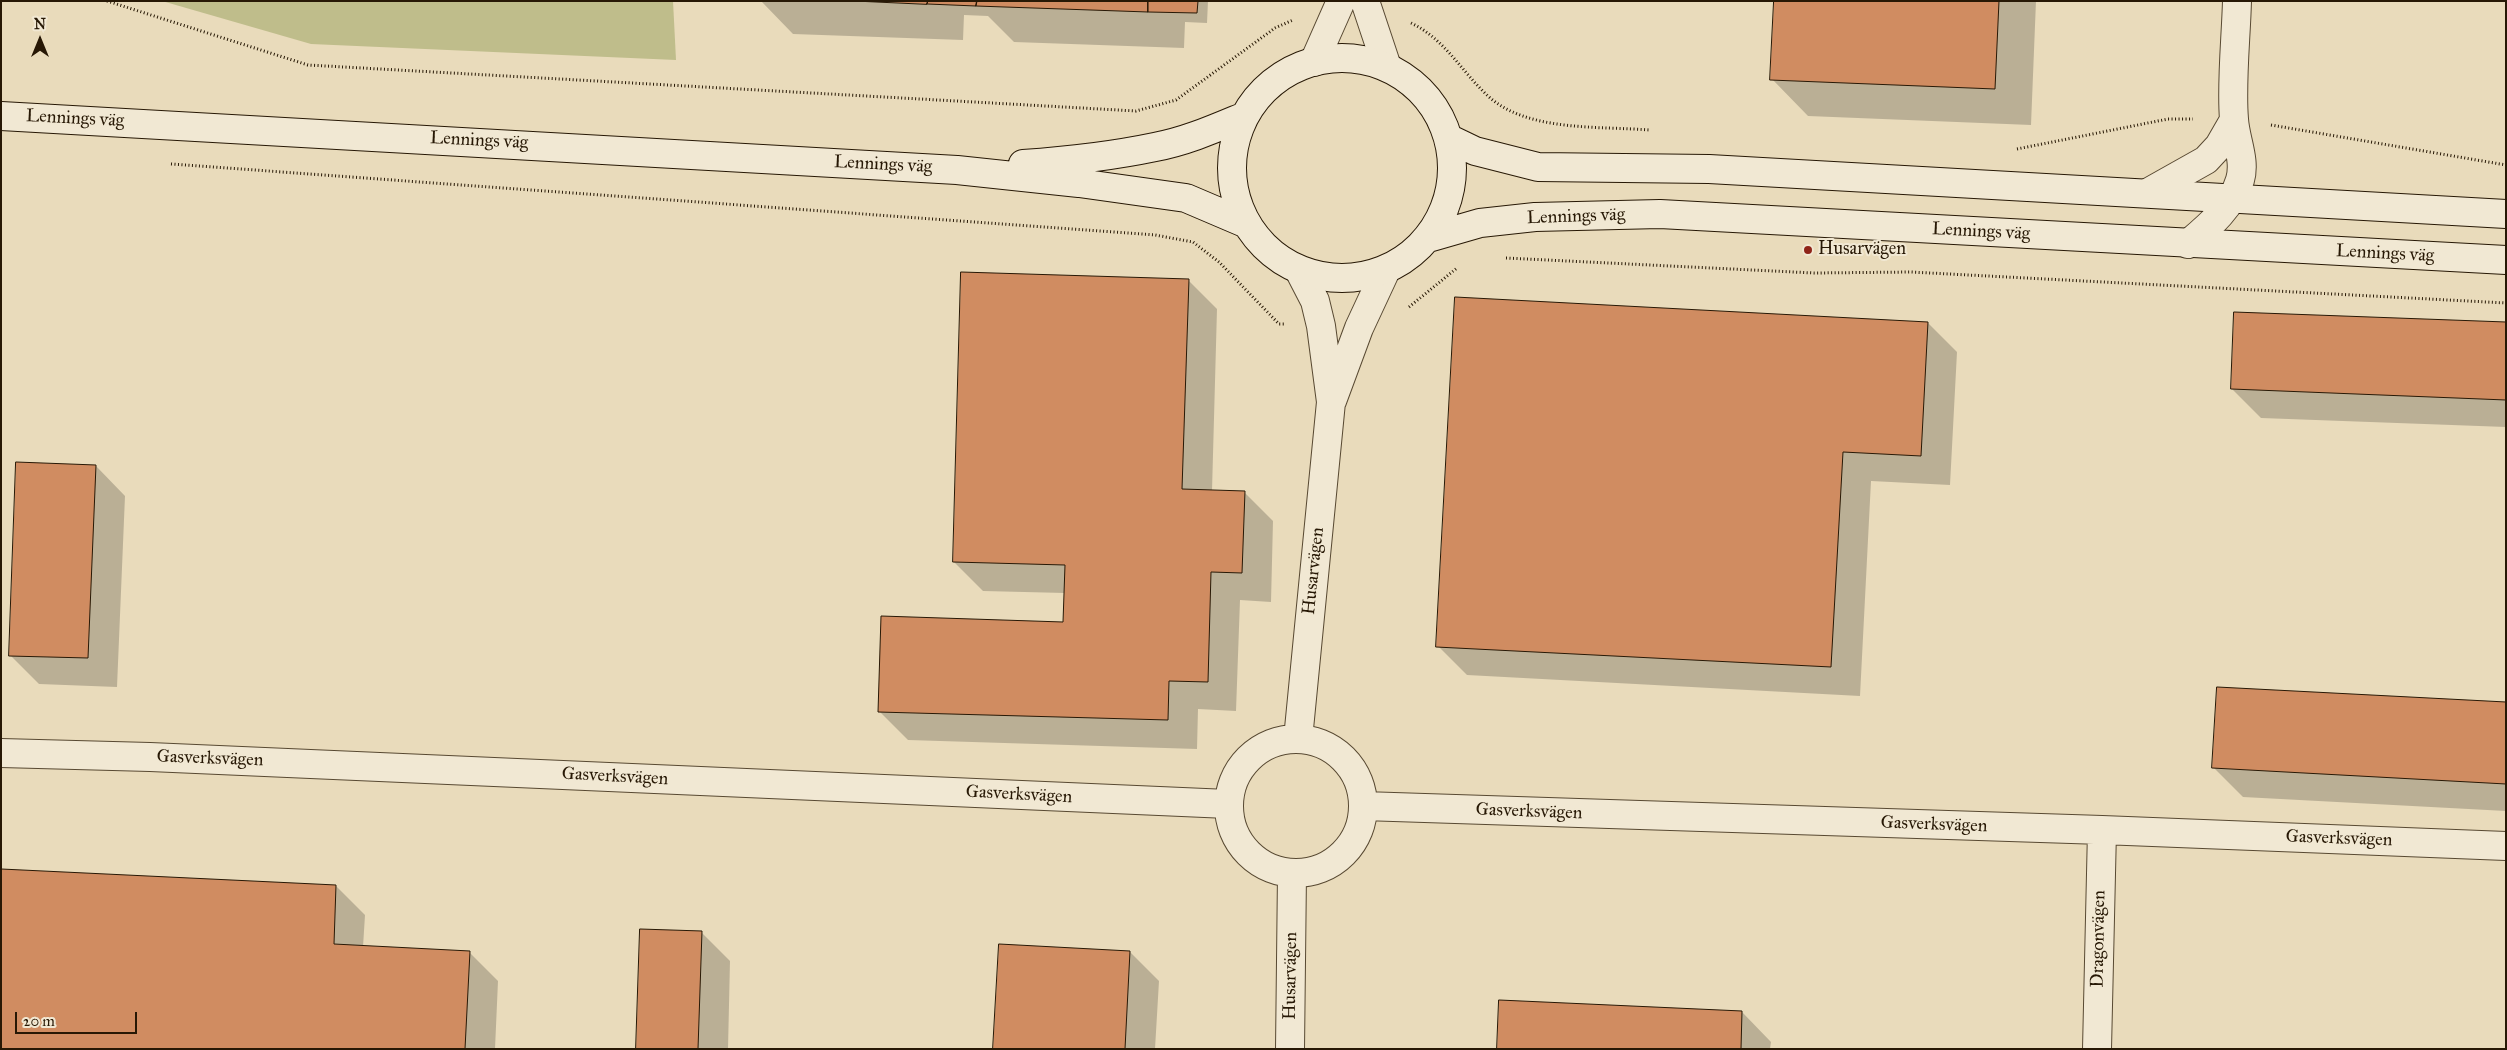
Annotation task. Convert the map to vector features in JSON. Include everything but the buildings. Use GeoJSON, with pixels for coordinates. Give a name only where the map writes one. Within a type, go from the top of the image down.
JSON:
{"type":"FeatureCollection","features":[{"type":"Feature","properties":{"kind":"main road"},"geometry":{"type":"LineString","coordinates":[[1314,62],[1341,1]]}},
{"type":"Feature","properties":{"kind":"main road"},"geometry":{"type":"LineString","coordinates":[[1365,1],[1387,67]]}},
{"type":"Feature","properties":{"kind":"main road"},"geometry":{"type":"LineString","coordinates":[[2188,244],[2216,220],[2232,197],[2241,179],[2241,151],[2234,120],[2237,1]]}},
{"type":"Feature","properties":{"kind":"main road"},"geometry":{"type":"LineString","coordinates":[[1338,58],[1363,60],[1387,67],[1414,84],[1435,108],[1448,138],[1452,164],[1450,190],[1442,215],[1428,238],[1409,256],[1386,270],[1357,278],[1328,278],[1299,270],[1269,251],[1247,224],[1236,198],[1232,170],[1235,142],[1245,116],[1258,97],[1274,82],[1293,69],[1314,62],[1338,58]]}},
{"type":"Feature","properties":{"kind":"main road","name":"Lennings väg"},"geometry":{"type":"LineString","coordinates":[[1,116],[957,170],[1078,183],[1186,198],[1247,224]]}},
{"type":"Feature","properties":{"kind":"main road","name":"Lennings väg"},"geometry":{"type":"LineString","coordinates":[[957,170],[1078,160],[1157,147],[1199,135],[1245,116]]}},
{"type":"Feature","properties":{"kind":"main road"},"geometry":{"type":"LineString","coordinates":[[2150,192],[2206,160],[2219,146],[2234,120]]}},
{"type":"Feature","properties":{"kind":"main road"},"geometry":{"type":"LineString","coordinates":[[1448,138],[1475,151],[1538,167],[1709,169],[2150,192],[2506,214]]}},
{"type":"Feature","properties":{"kind":"main road","name":"Lennings väg"},"geometry":{"type":"LineString","coordinates":[[1428,238],[1480,223],[1536,218],[1660,214],[2506,260]]}},
{"type":"Feature","properties":{"kind":"main road","name":"Husarvägen"},"geometry":{"type":"LineString","coordinates":[[1298,739],[1331,402],[1321,326],[1315,301],[1299,270]]}},
{"type":"Feature","properties":{"kind":"main road","name":"Husarvägen"},"geometry":{"type":"LineString","coordinates":[[1331,402],[1359,328],[1386,270]]}},
{"type":"Feature","properties":{"kind":"main road"},"geometry":{"type":"LineString","coordinates":[[1298,739],[1318,743],[1336,752],[1351,768],[1360,786],[1363,806],[1359,828],[1349,847],[1333,862],[1313,871],[1292,873],[1272,869],[1254,858],[1240,843],[1231,824],[1228,804],[1232,783],[1248,760],[1258,750],[1277,742],[1298,739]]}},
{"type":"Feature","properties":{"kind":"main road","name":"Gasverksvägen"},"geometry":{"type":"LineString","coordinates":[[1,753],[150,757],[1228,804]]}},
{"type":"Feature","properties":{"kind":"main road","name":"Gasverksvägen"},"geometry":{"type":"LineString","coordinates":[[1363,806],[2102,830],[2506,846]]}},
{"type":"Feature","properties":{"kind":"main road","name":"Dragonvägen"},"geometry":{"type":"LineString","coordinates":[[2097,1049],[2102,830]]}},
{"type":"Feature","properties":{"kind":"main road","name":"Husarvägen"},"geometry":{"type":"LineString","coordinates":[[1290,1049],[1292,873]]}},
{"type":"Feature","properties":{"kind":"shaded area"},"geometry":{"type":"Polygon","coordinates":[[[162,1],[673,1],[676,60],[311,44],[162,1]]]}},
{"type":"Feature","properties":{"kind":"place","name":"Husarvägen"},"geometry":{"type":"Point","coordinates":[1808,250]}}]}
